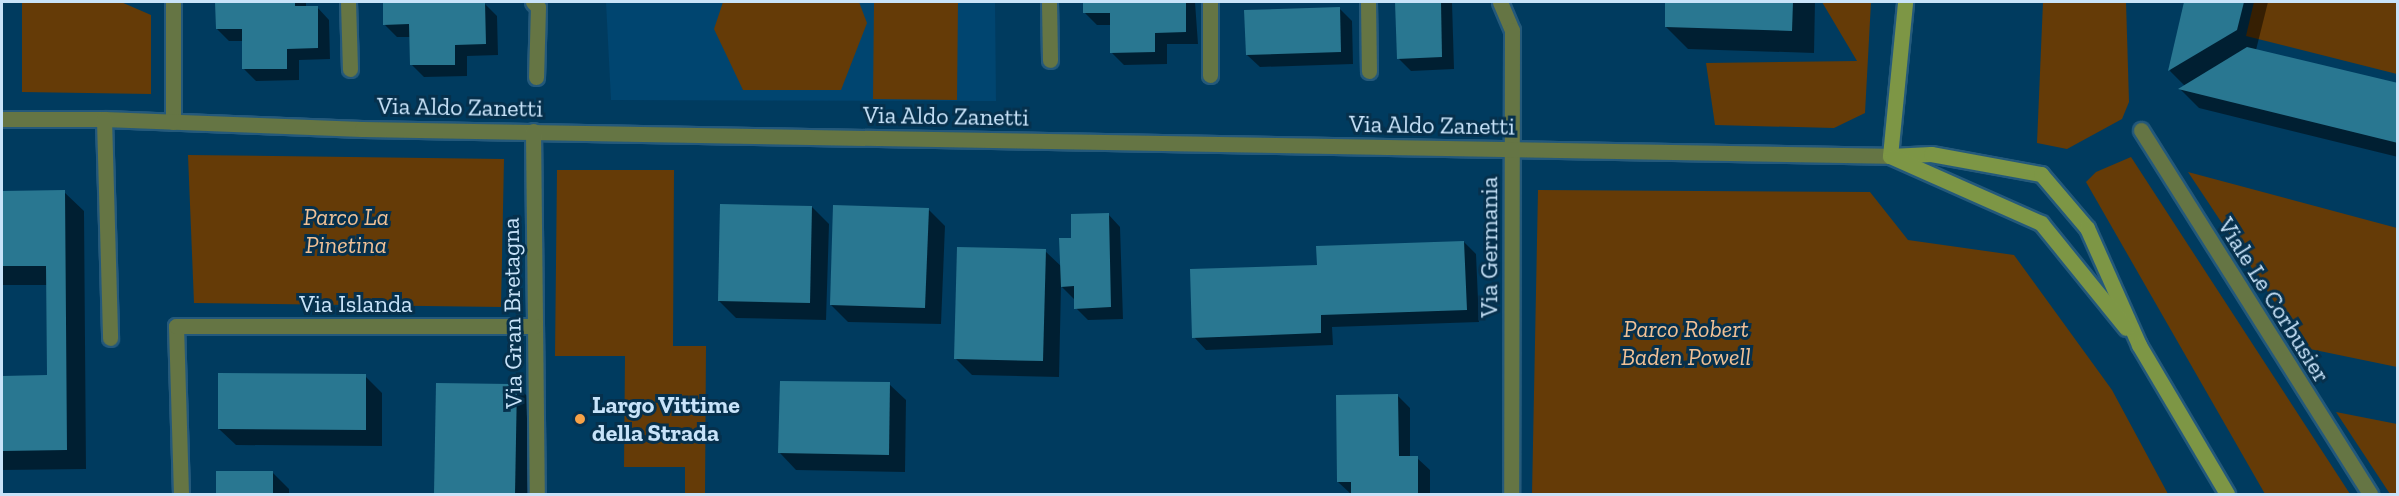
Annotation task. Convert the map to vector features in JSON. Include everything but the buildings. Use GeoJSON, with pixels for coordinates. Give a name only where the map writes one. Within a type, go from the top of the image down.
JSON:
{"type":"FeatureCollection","features":[{"type":"Feature","properties":{"kind":"street"},"geometry":{"type":"LineString","coordinates":[[172,2],[173,122]]}},
{"type":"Feature","properties":{"kind":"street"},"geometry":{"type":"LineString","coordinates":[[348,2],[350,69]]}},
{"type":"Feature","properties":{"kind":"street"},"geometry":{"type":"LineString","coordinates":[[533,2],[538,7],[536,77]]}},
{"type":"Feature","properties":{"kind":"street"},"geometry":{"type":"LineString","coordinates":[[1049,2],[1050,60]]}},
{"type":"Feature","properties":{"kind":"street"},"geometry":{"type":"LineString","coordinates":[[1210,2],[1210,75]]}},
{"type":"Feature","properties":{"kind":"street"},"geometry":{"type":"LineString","coordinates":[[1368,2],[1369,71]]}},
{"type":"Feature","properties":{"kind":"street","name":"Via Germania"},"geometry":{"type":"LineString","coordinates":[[1500,2],[1512,30],[1511,495]]}},
{"type":"Feature","properties":{"kind":"street"},"geometry":{"type":"LineString","coordinates":[[1890,156],[1905,2]]}},
{"type":"Feature","properties":{"kind":"street","name":"Via Aldo Zanetti"},"geometry":{"type":"LineString","coordinates":[[2,119],[104,119],[362,129],[1890,156]]}},
{"type":"Feature","properties":{"kind":"street"},"geometry":{"type":"LineString","coordinates":[[104,119],[110,338]]}},
{"type":"Feature","properties":{"kind":"street","name":"Viale Le Corbusier"},"geometry":{"type":"LineString","coordinates":[[2141,130],[2370,495]]}},
{"type":"Feature","properties":{"kind":"street","name":"Via Gran Bretagna"},"geometry":{"type":"LineString","coordinates":[[532,131],[537,495]]}},
{"type":"Feature","properties":{"kind":"street"},"geometry":{"type":"LineString","coordinates":[[1890,156],[1931,154],[2041,174],[2087,228],[2139,345],[2227,495]]}},
{"type":"Feature","properties":{"kind":"street"},"geometry":{"type":"LineString","coordinates":[[1890,156],[2041,224],[2139,345]]}},
{"type":"Feature","properties":{"kind":"street","name":"Via Islanda"},"geometry":{"type":"LineString","coordinates":[[181,495],[176,326],[535,326]]}},
{"type":"Feature","properties":{"kind":"shaded area"},"geometry":{"type":"Polygon","coordinates":[[[606,2],[995,2],[996,101],[611,100],[606,2]]]}},
{"type":"Feature","properties":{"kind":"green space"},"geometry":{"type":"Polygon","coordinates":[[[22,2],[121,2],[151,15],[151,94],[22,92],[22,2]]]}},
{"type":"Feature","properties":{"kind":"green space"},"geometry":{"type":"Polygon","coordinates":[[[723,2],[859,2],[867,23],[841,90],[743,90],[714,29],[723,2]]]}},
{"type":"Feature","properties":{"kind":"green space"},"geometry":{"type":"Polygon","coordinates":[[[874,2],[958,2],[957,100],[873,99],[874,2]]]}},
{"type":"Feature","properties":{"kind":"green space"},"geometry":{"type":"Polygon","coordinates":[[[1822,2],[1871,2],[1865,113],[1834,128],[1715,125],[1706,63],[1857,61],[1822,2]]]}},
{"type":"Feature","properties":{"kind":"green space"},"geometry":{"type":"Polygon","coordinates":[[[2043,2],[2126,2],[2129,102],[2122,119],[2067,149],[2037,143],[2043,2]]]}},
{"type":"Feature","properties":{"kind":"green space"},"geometry":{"type":"Polygon","coordinates":[[[2254,2],[2397,2],[2397,74],[2246,36],[2254,2]]]}},
{"type":"Feature","properties":{"kind":"green space","name":"Parco La Pinetina"},"geometry":{"type":"Polygon","coordinates":[[[188,155],[504,159],[501,307],[194,303],[188,155]]]}},
{"type":"Feature","properties":{"kind":"green space"},"geometry":{"type":"Polygon","coordinates":[[[2131,157],[2350,494],[2265,494],[2086,182],[2096,172],[2131,157]]]}},
{"type":"Feature","properties":{"kind":"green space"},"geometry":{"type":"Polygon","coordinates":[[[557,170],[674,170],[673,346],[706,346],[705,494],[685,494],[685,467],[624,467],[625,356],[555,356],[557,170]]]}},
{"type":"Feature","properties":{"kind":"green space"},"geometry":{"type":"Polygon","coordinates":[[[2188,172],[2397,228],[2397,367],[2305,348],[2188,172]]]}},
{"type":"Feature","properties":{"kind":"green space","name":"Parco Robert Baden Powell"},"geometry":{"type":"Polygon","coordinates":[[[1538,190],[1870,192],[1908,240],[2014,255],[2112,390],[2168,494],[1532,494],[1538,190]]]}},
{"type":"Feature","properties":{"kind":"green space"},"geometry":{"type":"Polygon","coordinates":[[[2336,412],[2397,424],[2397,494],[2390,494],[2336,412]]]}},
{"type":"Feature","properties":{"kind":"place","name":"Largo Vittime della Strada"},"geometry":{"type":"Point","coordinates":[580,419]}}]}
